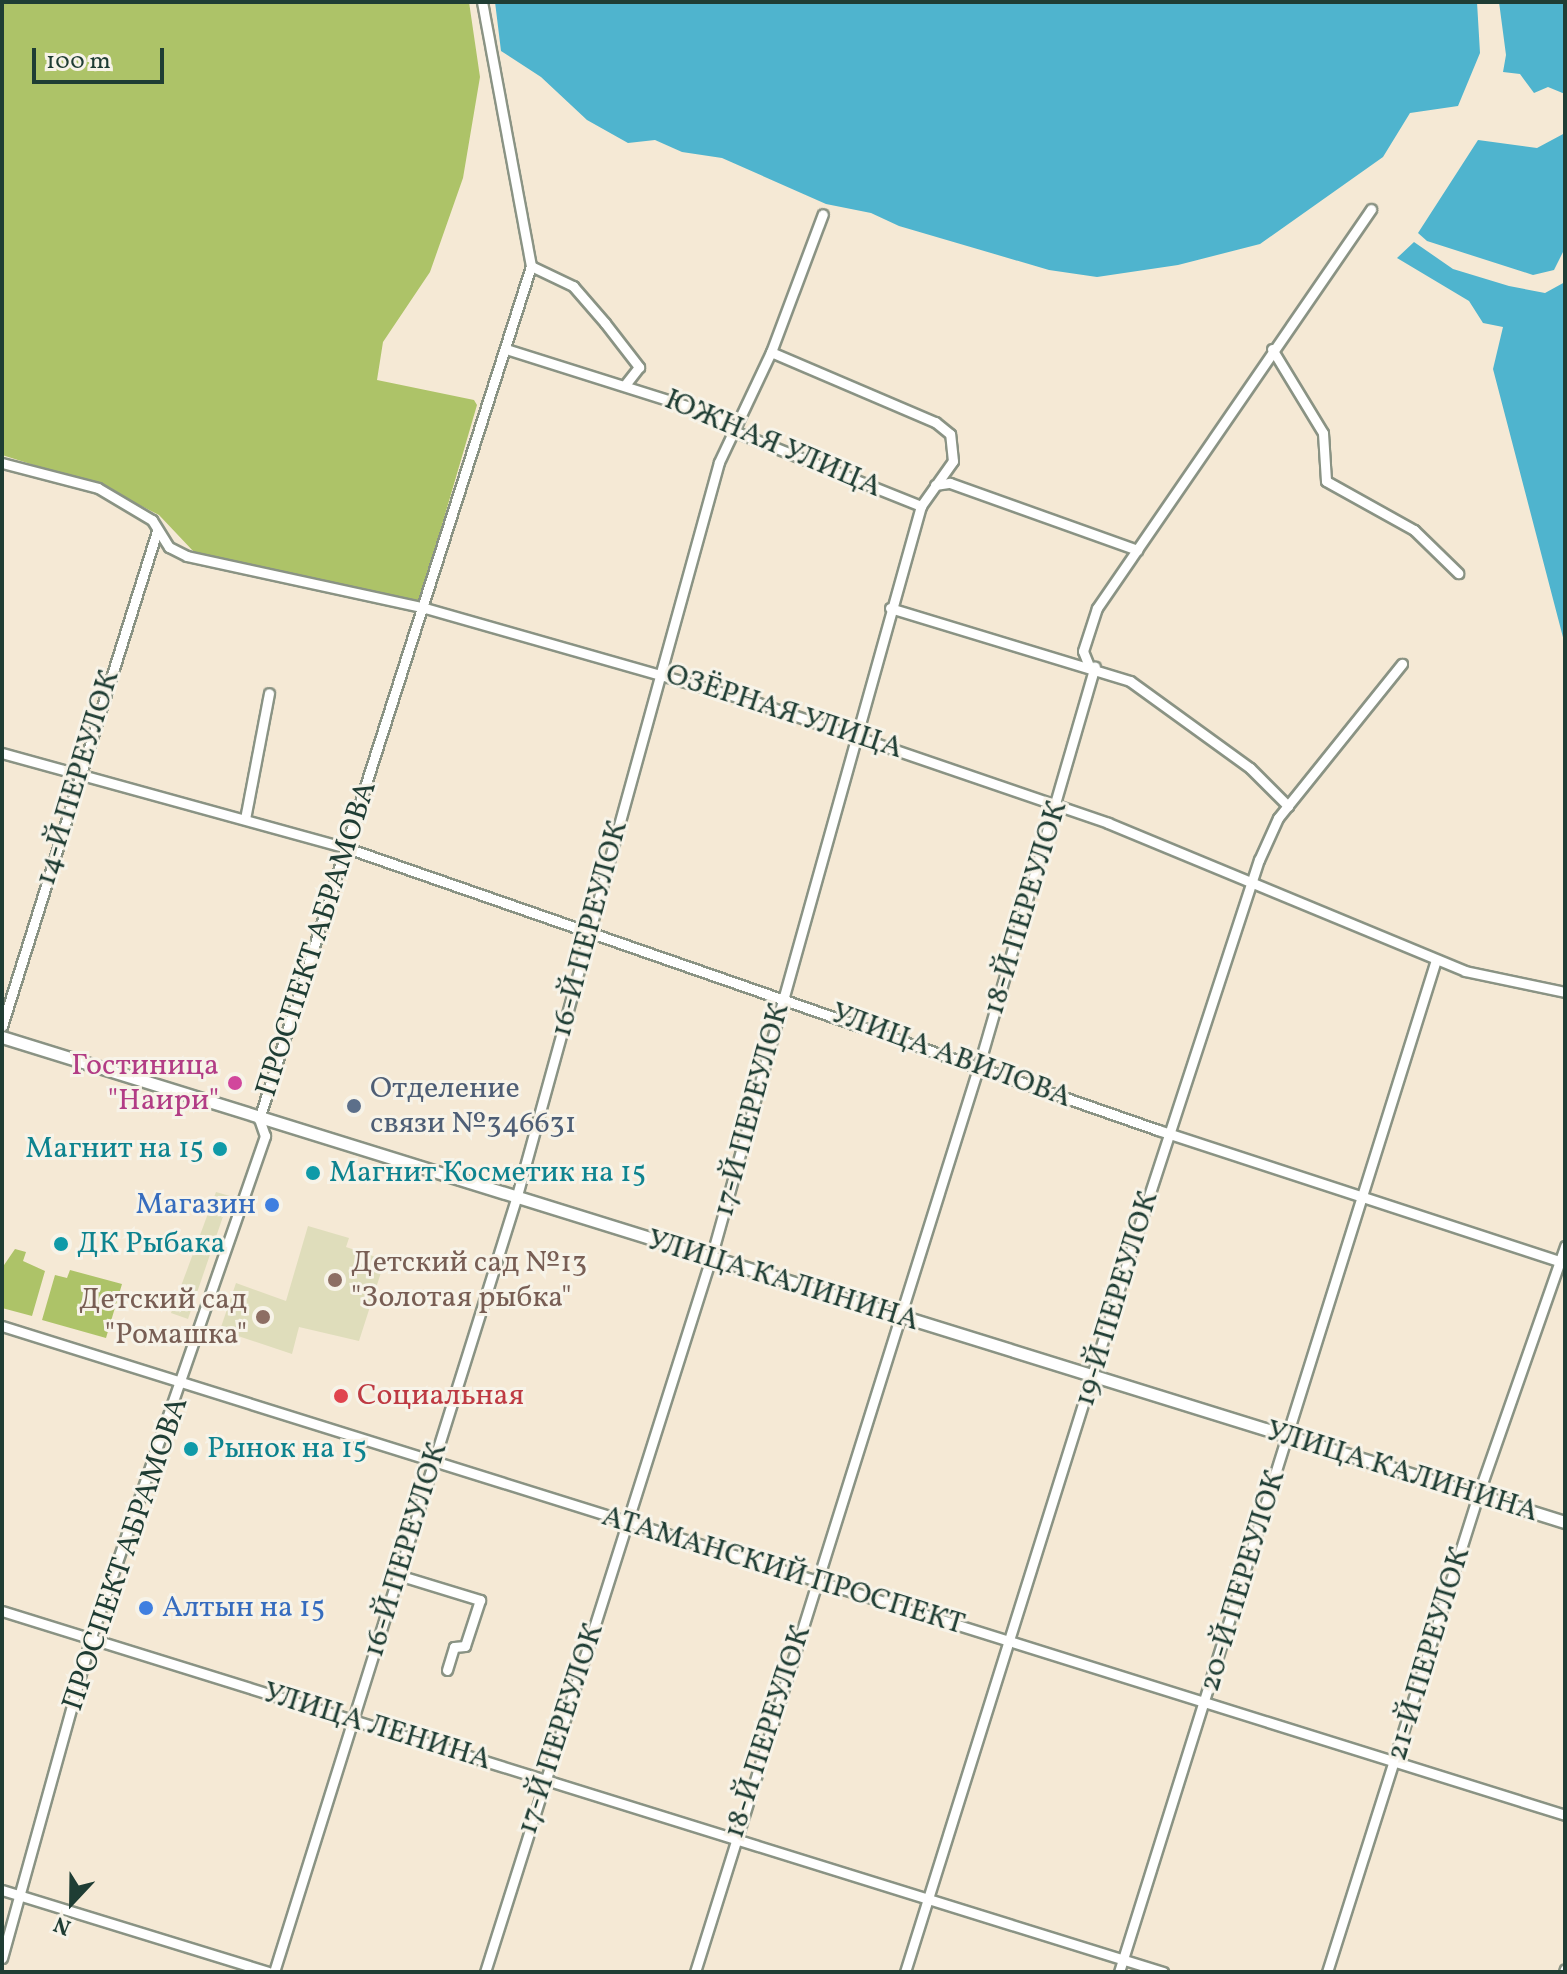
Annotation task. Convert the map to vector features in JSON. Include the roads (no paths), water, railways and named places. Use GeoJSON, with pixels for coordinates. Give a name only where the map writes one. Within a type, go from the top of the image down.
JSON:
{"type":"FeatureCollection","features":[{"type":"Feature","properties":{"kind":"main road","name":"УЛИЦА КАЛИНИНА"},"geometry":{"type":"LineString","coordinates":[[2,1037],[1565,1522]]}},
{"type":"Feature","properties":{"kind":"street","name":"ПРОСПЕКТ АБРАМОВА"},"geometry":{"type":"LineString","coordinates":[[2,1958],[90,1640],[183,1384],[265,1136],[259,1119],[344,847],[425,608],[485,399],[506,349],[531,266],[482,2]]}},
{"type":"Feature","properties":{"kind":"street","name":"18-Й ПЕРЕУЛОК"},"geometry":{"type":"LineString","coordinates":[[695,1972],[733,1838],[979,1065],[1057,805],[1092,666],[1083,651],[1087,628],[1272,349],[1371,209]]}},
{"type":"Feature","properties":{"kind":"street","name":"16-Й ПЕРЕУЛОК"},"geometry":{"type":"LineString","coordinates":[[271,1972],[516,1199],[659,672],[731,430],[771,352],[823,214]]}},
{"type":"Feature","properties":{"kind":"street","name":"ЮЖНАЯ УЛИЦА"},"geometry":{"type":"LineString","coordinates":[[531,266],[573,286],[605,323],[639,367],[625,385]]}},
{"type":"Feature","properties":{"kind":"street","name":"ЮЖНАЯ УЛИЦА"},"geometry":{"type":"LineString","coordinates":[[506,349],[715,415],[731,430],[921,506]]}},
{"type":"Feature","properties":{"kind":"street"},"geometry":{"type":"LineString","coordinates":[[1272,349],[1323,433],[1326,481],[1414,530],[1458,573]]}},
{"type":"Feature","properties":{"kind":"street","name":"17-Й ПЕРЕУЛОК"},"geometry":{"type":"LineString","coordinates":[[485,1972],[543,1779],[711,1258],[890,608],[921,506],[929,489],[953,461],[950,434],[914,411],[771,352]]}},
{"type":"Feature","properties":{"kind":"street","name":"ОЗЁРНАЯ УЛИЦА"},"geometry":{"type":"LineString","coordinates":[[2,463],[98,488],[138,509],[169,547],[187,556],[425,608],[659,672],[856,734],[1057,805],[1436,960],[1494,979],[1565,992]]}},
{"type":"Feature","properties":{"kind":"street"},"geometry":{"type":"LineString","coordinates":[[929,489],[950,483],[1137,550]]}},
{"type":"Feature","properties":{"kind":"street","name":"14-Й ПЕРЕУЛОК"},"geometry":{"type":"LineString","coordinates":[[2,1026],[77,775],[157,531]]}},
{"type":"Feature","properties":{"kind":"street"},"geometry":{"type":"LineString","coordinates":[[890,608],[1092,666],[1130,681],[1250,768],[1288,806]]}},
{"type":"Feature","properties":{"kind":"street","name":"19-Й ПЕРЕУЛОК"},"geometry":{"type":"LineString","coordinates":[[905,1972],[1092,1376],[1251,885],[1278,818],[1402,664]]}},
{"type":"Feature","properties":{"kind":"street"},"geometry":{"type":"LineString","coordinates":[[245,819],[269,693]]}},
{"type":"Feature","properties":{"kind":"street","name":"УЛИЦА АВИЛОВА"},"geometry":{"type":"LineString","coordinates":[[2,753],[344,847],[1362,1199],[1562,1262]]}},
{"type":"Feature","properties":{"kind":"street","name":"20-Й ПЕРЕУЛОК"},"geometry":{"type":"LineString","coordinates":[[1119,1972],[1436,960]]}},
{"type":"Feature","properties":{"kind":"street","name":"21-Й ПЕРЕУЛОК"},"geometry":{"type":"LineString","coordinates":[[1327,1972],[1478,1495],[1562,1262],[1565,1246]]}},
{"type":"Feature","properties":{"kind":"street","name":"АТАМАНСКИЙ ПРОСПЕКТ"},"geometry":{"type":"LineString","coordinates":[[2,1326],[1565,1815]]}},
{"type":"Feature","properties":{"kind":"street"},"geometry":{"type":"LineString","coordinates":[[398,1575],[480,1600],[465,1646],[454,1647],[447,1670]]}},
{"type":"Feature","properties":{"kind":"street","name":"УЛИЦА ЛЕНИНА"},"geometry":{"type":"LineString","coordinates":[[2,1611],[1163,1972]]}},
{"type":"Feature","properties":{"kind":"street"},"geometry":{"type":"LineString","coordinates":[[2,1890],[271,1972]]}},
{"type":"Feature","properties":{"kind":"water"},"geometry":{"type":"Polygon","coordinates":[[[495,2],[1477,2],[1480,53],[1458,106],[1410,113],[1383,157],[1260,244],[1178,265],[1097,277],[1049,270],[899,226],[871,213],[826,204],[722,158],[682,152],[655,140],[628,143],[587,120],[541,77],[501,51],[495,2]]]}},
{"type":"Feature","properties":{"kind":"water"},"geometry":{"type":"Polygon","coordinates":[[[1499,2],[1565,2],[1565,94],[1548,87],[1534,93],[1520,74],[1503,72],[1506,55],[1499,2]]]}},
{"type":"Feature","properties":{"kind":"water"},"geometry":{"type":"Polygon","coordinates":[[[1565,133],[1565,248],[1554,270],[1533,275],[1427,241],[1418,233],[1478,140],[1537,148],[1565,133]]]}},
{"type":"Feature","properties":{"kind":"water"},"geometry":{"type":"Polygon","coordinates":[[[1414,242],[1453,269],[1509,286],[1545,293],[1565,282],[1565,645],[1493,369],[1503,327],[1483,323],[1469,301],[1397,258],[1414,242]]]}},
{"type":"Feature","properties":{"kind":"place","name":"Гостиница \"Наири\""},"geometry":{"type":"Point","coordinates":[235,1083]}},
{"type":"Feature","properties":{"kind":"place","name":"Отделение связи №346631"},"geometry":{"type":"Point","coordinates":[354,1106]}},
{"type":"Feature","properties":{"kind":"place","name":"Магнит на 15"},"geometry":{"type":"Point","coordinates":[220,1149]}},
{"type":"Feature","properties":{"kind":"place","name":"Магнит Косметик на 15"},"geometry":{"type":"Point","coordinates":[313,1173]}},
{"type":"Feature","properties":{"kind":"place","name":"Магазин"},"geometry":{"type":"Point","coordinates":[272,1205]}},
{"type":"Feature","properties":{"kind":"place","name":"ДК Рыбака"},"geometry":{"type":"Point","coordinates":[61,1244]}},
{"type":"Feature","properties":{"kind":"place","name":"Детский сад №13 \"Золотая рыбка\""},"geometry":{"type":"Point","coordinates":[335,1280]}},
{"type":"Feature","properties":{"kind":"place","name":"Детский сад \"Ромашка\""},"geometry":{"type":"Point","coordinates":[263,1317]}},
{"type":"Feature","properties":{"kind":"place","name":"Социальная"},"geometry":{"type":"Point","coordinates":[341,1396]}},
{"type":"Feature","properties":{"kind":"place","name":"Рынок на 15"},"geometry":{"type":"Point","coordinates":[191,1449]}},
{"type":"Feature","properties":{"kind":"place","name":"Алтын на 15"},"geometry":{"type":"Point","coordinates":[146,1608]}}]}
